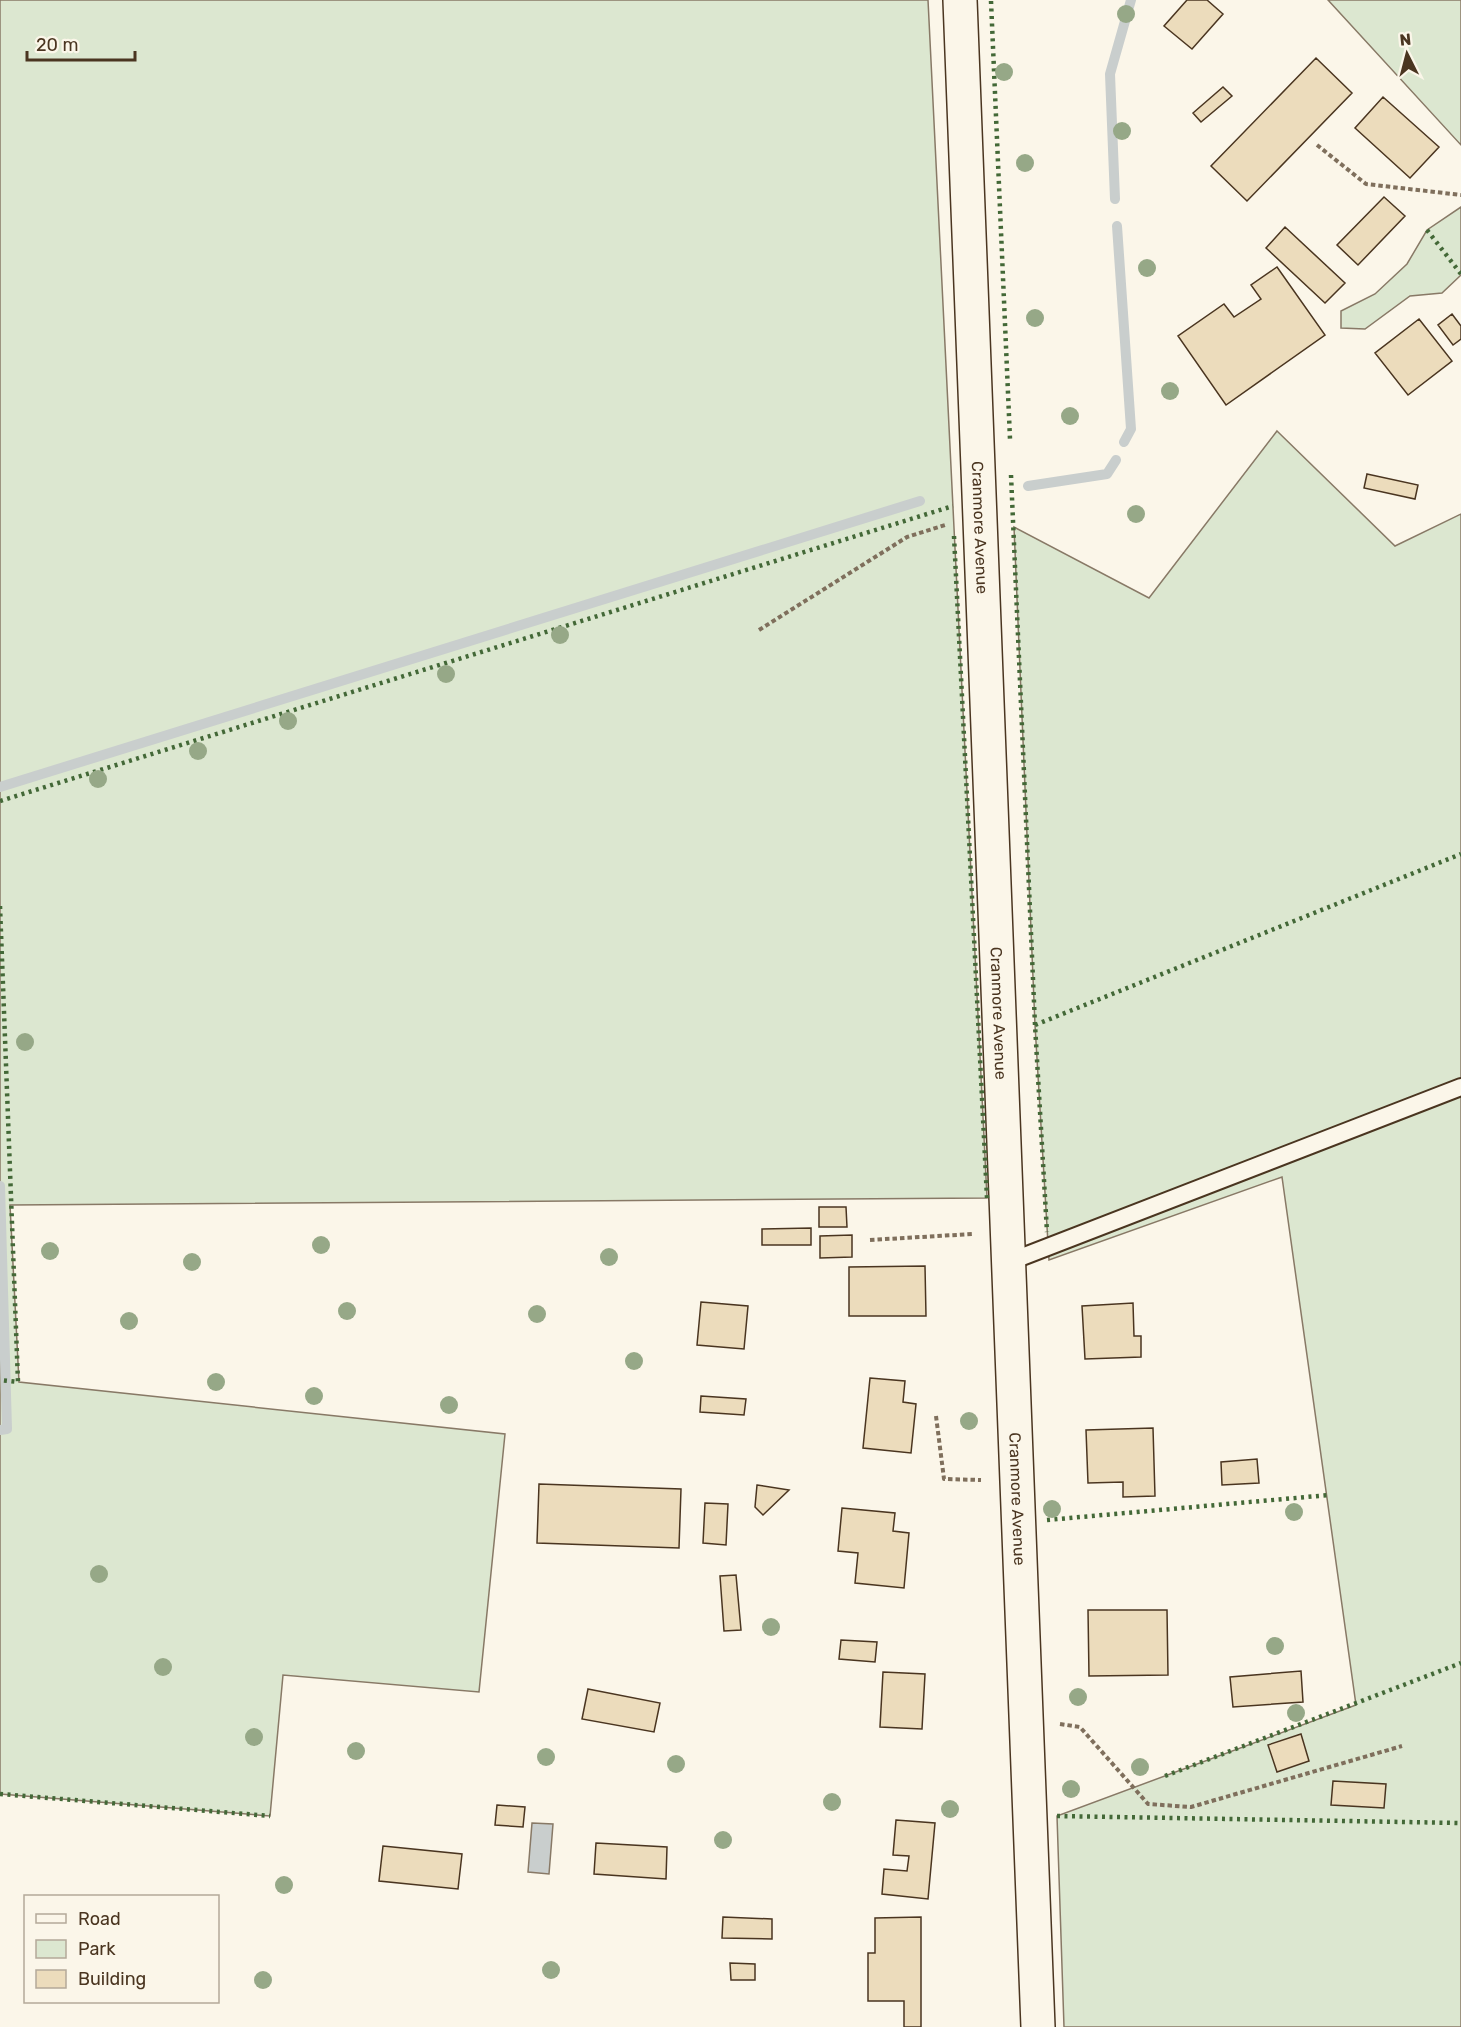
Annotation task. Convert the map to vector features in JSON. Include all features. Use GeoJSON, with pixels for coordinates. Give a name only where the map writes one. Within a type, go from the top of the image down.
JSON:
{"type":"FeatureCollection","features":[{"type":"Feature","properties":{"kind":"street","name":"Cranmore Avenue"},"geometry":{"type":"LineString","coordinates":[[960,0],[1038,2027]]}},
{"type":"Feature","properties":{"kind":"lane"},"geometry":{"type":"LineString","coordinates":[[1009,1246],[1461,1088]]}},
{"type":"Feature","properties":{"kind":"path"},"geometry":{"type":"LineString","coordinates":[[1317,145],[1366,184],[1461,195]]}},
{"type":"Feature","properties":{"kind":"path"},"geometry":{"type":"LineString","coordinates":[[759,630],[907,537],[980,515]]}},
{"type":"Feature","properties":{"kind":"path"},"geometry":{"type":"LineString","coordinates":[[870,1240],[1009,1246]]}},
{"type":"Feature","properties":{"kind":"path"},"geometry":{"type":"LineString","coordinates":[[936,1416],[944,1479],[1018,1482]]}},
{"type":"Feature","properties":{"kind":"path"},"geometry":{"type":"LineString","coordinates":[[1027,1719],[1080,1727],[1148,1804],[1191,1807],[1401,1746]]}},
{"type":"Feature","properties":{"kind":"green space"},"geometry":{"type":"Polygon","coordinates":[[[0,0],[928,0],[987,1198],[10,1205],[19,1382],[505,1434],[479,1692],[283,1675],[270,1816],[0,1794],[0,0]]]}},
{"type":"Feature","properties":{"kind":"green space"},"geometry":{"type":"Polygon","coordinates":[[[1328,0],[1461,0],[1461,145],[1328,0]]]}},
{"type":"Feature","properties":{"kind":"green space"},"geometry":{"type":"Polygon","coordinates":[[[1461,207],[1461,275],[1442,293],[1410,296],[1365,329],[1341,328],[1341,311],[1375,294],[1407,264],[1427,230],[1461,207]]]}},
{"type":"Feature","properties":{"kind":"green space"},"geometry":{"type":"Polygon","coordinates":[[[1277,431],[1395,546],[1461,514],[1461,2027],[1064,2027],[1057,1816],[1356,1705],[1282,1177],[1049,1260],[1035,1025],[1014,527],[1149,598],[1277,431]]]}},
{"type":"Feature","properties":{"kind":"shaded area"},"geometry":{"type":"Polygon","coordinates":[[[532,1823],[553,1824],[549,1874],[528,1872],[532,1823]]]}},
{"type":"Feature","properties":{"kind":"building"},"geometry":{"type":"Polygon","coordinates":[[[1187,0],[1207,0],[1223,14],[1192,49],[1164,26],[1187,0]]]}},
{"type":"Feature","properties":{"kind":"building"},"geometry":{"type":"Polygon","coordinates":[[[1316,58],[1352,93],[1247,201],[1211,166],[1316,58]]]}},
{"type":"Feature","properties":{"kind":"building"},"geometry":{"type":"Polygon","coordinates":[[[1223,87],[1232,96],[1201,122],[1193,113],[1223,87]]]}},
{"type":"Feature","properties":{"kind":"building"},"geometry":{"type":"Polygon","coordinates":[[[1383,97],[1439,147],[1410,178],[1355,128],[1383,97]]]}},
{"type":"Feature","properties":{"kind":"building"},"geometry":{"type":"Polygon","coordinates":[[[1384,197],[1405,216],[1358,265],[1337,245],[1384,197]]]}},
{"type":"Feature","properties":{"kind":"building"},"geometry":{"type":"Polygon","coordinates":[[[1285,227],[1345,283],[1325,303],[1266,248],[1285,227]]]}},
{"type":"Feature","properties":{"kind":"building"},"geometry":{"type":"Polygon","coordinates":[[[1277,267],[1325,335],[1226,405],[1178,336],[1224,304],[1234,317],[1261,299],[1251,285],[1277,267]]]}},
{"type":"Feature","properties":{"kind":"building"},"geometry":{"type":"Polygon","coordinates":[[[1452,314],[1461,326],[1461,339],[1453,345],[1438,325],[1452,314]]]}},
{"type":"Feature","properties":{"kind":"building"},"geometry":{"type":"Polygon","coordinates":[[[1419,319],[1452,361],[1408,395],[1375,353],[1419,319]]]}},
{"type":"Feature","properties":{"kind":"building"},"geometry":{"type":"Polygon","coordinates":[[[1367,474],[1418,485],[1415,499],[1364,488],[1367,474]]]}},
{"type":"Feature","properties":{"kind":"building"},"geometry":{"type":"Polygon","coordinates":[[[819,1207],[846,1207],[847,1227],[819,1227],[819,1207]]]}},
{"type":"Feature","properties":{"kind":"building"},"geometry":{"type":"Polygon","coordinates":[[[811,1228],[811,1245],[762,1245],[762,1229],[811,1228]]]}},
{"type":"Feature","properties":{"kind":"building"},"geometry":{"type":"Polygon","coordinates":[[[852,1235],[852,1257],[820,1258],[820,1236],[852,1235]]]}},
{"type":"Feature","properties":{"kind":"building"},"geometry":{"type":"Polygon","coordinates":[[[925,1266],[926,1316],[849,1316],[849,1267],[925,1266]]]}},
{"type":"Feature","properties":{"kind":"building"},"geometry":{"type":"Polygon","coordinates":[[[701,1302],[748,1306],[744,1349],[697,1345],[701,1302]]]}},
{"type":"Feature","properties":{"kind":"building"},"geometry":{"type":"Polygon","coordinates":[[[1133,1303],[1134,1336],[1141,1336],[1141,1357],[1085,1359],[1082,1306],[1133,1303]]]}},
{"type":"Feature","properties":{"kind":"building"},"geometry":{"type":"Polygon","coordinates":[[[870,1378],[905,1381],[903,1402],[916,1404],[911,1453],[863,1448],[870,1378]]]}},
{"type":"Feature","properties":{"kind":"building"},"geometry":{"type":"Polygon","coordinates":[[[701,1396],[746,1399],[744,1415],[700,1412],[701,1396]]]}},
{"type":"Feature","properties":{"kind":"building"},"geometry":{"type":"Polygon","coordinates":[[[1153,1428],[1155,1496],[1123,1497],[1123,1482],[1088,1483],[1086,1430],[1153,1428]]]}},
{"type":"Feature","properties":{"kind":"building"},"geometry":{"type":"Polygon","coordinates":[[[1257,1459],[1259,1483],[1222,1485],[1221,1462],[1257,1459]]]}},
{"type":"Feature","properties":{"kind":"building"},"geometry":{"type":"Polygon","coordinates":[[[539,1484],[681,1489],[679,1548],[537,1543],[539,1484]]]}},
{"type":"Feature","properties":{"kind":"building"},"geometry":{"type":"Polygon","coordinates":[[[757,1485],[789,1490],[763,1515],[755,1507],[757,1485]]]}},
{"type":"Feature","properties":{"kind":"building"},"geometry":{"type":"Polygon","coordinates":[[[705,1503],[728,1504],[726,1545],[703,1543],[705,1503]]]}},
{"type":"Feature","properties":{"kind":"building"},"geometry":{"type":"Polygon","coordinates":[[[842,1508],[895,1513],[893,1531],[909,1533],[904,1588],[855,1583],[858,1553],[838,1551],[842,1508]]]}},
{"type":"Feature","properties":{"kind":"building"},"geometry":{"type":"Polygon","coordinates":[[[736,1575],[741,1630],[724,1631],[720,1576],[736,1575]]]}},
{"type":"Feature","properties":{"kind":"building"},"geometry":{"type":"Polygon","coordinates":[[[1088,1610],[1167,1610],[1168,1675],[1089,1676],[1088,1610]]]}},
{"type":"Feature","properties":{"kind":"building"},"geometry":{"type":"Polygon","coordinates":[[[841,1640],[877,1642],[875,1662],[839,1659],[841,1640]]]}},
{"type":"Feature","properties":{"kind":"building"},"geometry":{"type":"Polygon","coordinates":[[[1301,1671],[1303,1702],[1233,1707],[1230,1677],[1301,1671]]]}},
{"type":"Feature","properties":{"kind":"building"},"geometry":{"type":"Polygon","coordinates":[[[883,1672],[925,1674],[922,1729],[880,1727],[883,1672]]]}},
{"type":"Feature","properties":{"kind":"building"},"geometry":{"type":"Polygon","coordinates":[[[588,1689],[660,1703],[654,1732],[582,1719],[588,1689]]]}},
{"type":"Feature","properties":{"kind":"building"},"geometry":{"type":"Polygon","coordinates":[[[1301,1734],[1309,1761],[1277,1772],[1268,1745],[1301,1734]]]}},
{"type":"Feature","properties":{"kind":"building"},"geometry":{"type":"Polygon","coordinates":[[[1333,1781],[1386,1784],[1384,1808],[1331,1805],[1333,1781]]]}},
{"type":"Feature","properties":{"kind":"building"},"geometry":{"type":"Polygon","coordinates":[[[497,1805],[525,1807],[523,1827],[495,1825],[497,1805]]]}},
{"type":"Feature","properties":{"kind":"building"},"geometry":{"type":"Polygon","coordinates":[[[896,1820],[935,1823],[928,1899],[882,1894],[884,1869],[907,1871],[909,1856],[893,1855],[896,1820]]]}},
{"type":"Feature","properties":{"kind":"building"},"geometry":{"type":"Polygon","coordinates":[[[596,1843],[667,1847],[666,1879],[594,1874],[596,1843]]]}},
{"type":"Feature","properties":{"kind":"building"},"geometry":{"type":"Polygon","coordinates":[[[383,1846],[462,1854],[458,1889],[379,1881],[383,1846]]]}},
{"type":"Feature","properties":{"kind":"building"},"geometry":{"type":"Polygon","coordinates":[[[723,1917],[772,1919],[772,1939],[722,1938],[723,1917]]]}},
{"type":"Feature","properties":{"kind":"building"},"geometry":{"type":"Polygon","coordinates":[[[921,1917],[921,2027],[904,2027],[904,2001],[868,2001],[868,1953],[875,1953],[875,1918],[921,1917]]]}},
{"type":"Feature","properties":{"kind":"building"},"geometry":{"type":"Polygon","coordinates":[[[730,1963],[755,1964],[755,1980],[731,1980],[730,1963]]]}},
{"type":"Feature","properties":{"kind":"waterway"},"geometry":{"type":"LineString","coordinates":[[1115,199],[1110,74],[1131,0]]}},
{"type":"Feature","properties":{"kind":"waterway"},"geometry":{"type":"LineString","coordinates":[[1117,226],[1131,429],[1124,442]]}},
{"type":"Feature","properties":{"kind":"waterway"},"geometry":{"type":"LineString","coordinates":[[1028,486],[1107,474],[1116,460]]}},
{"type":"Feature","properties":{"kind":"waterway"},"geometry":{"type":"LineString","coordinates":[[0,787],[920,501]]}},
{"type":"Feature","properties":{"kind":"waterway"},"geometry":{"type":"LineString","coordinates":[[0,1186],[7,1429],[0,1430]]}},
{"type":"Feature","properties":{"kind":"hedge"},"geometry":{"type":"LineString","coordinates":[[991,1],[1010,439]]}},
{"type":"Feature","properties":{"kind":"hedge"},"geometry":{"type":"LineString","coordinates":[[1427,230],[1461,274]]}},
{"type":"Feature","properties":{"kind":"hedge"},"geometry":{"type":"LineString","coordinates":[[1011,475],[1035,1025],[1047,1232]]}},
{"type":"Feature","properties":{"kind":"hedge"},"geometry":{"type":"LineString","coordinates":[[0,801],[953,506]]}},
{"type":"Feature","properties":{"kind":"hedge"},"geometry":{"type":"LineString","coordinates":[[954,536],[987,1198]]}},
{"type":"Feature","properties":{"kind":"hedge"},"geometry":{"type":"LineString","coordinates":[[1035,1025],[1461,854]]}},
{"type":"Feature","properties":{"kind":"hedge"},"geometry":{"type":"LineString","coordinates":[[0,906],[18,1382],[0,1380]]}},
{"type":"Feature","properties":{"kind":"hedge"},"geometry":{"type":"LineString","coordinates":[[1047,1520],[1329,1495]]}},
{"type":"Feature","properties":{"kind":"hedge"},"geometry":{"type":"LineString","coordinates":[[1165,1776],[1461,1663]]}},
{"type":"Feature","properties":{"kind":"hedge"},"geometry":{"type":"LineString","coordinates":[[0,1794],[270,1816]]}},
{"type":"Feature","properties":{"kind":"hedge"},"geometry":{"type":"LineString","coordinates":[[1057,1816],[1461,1823]]}}]}
